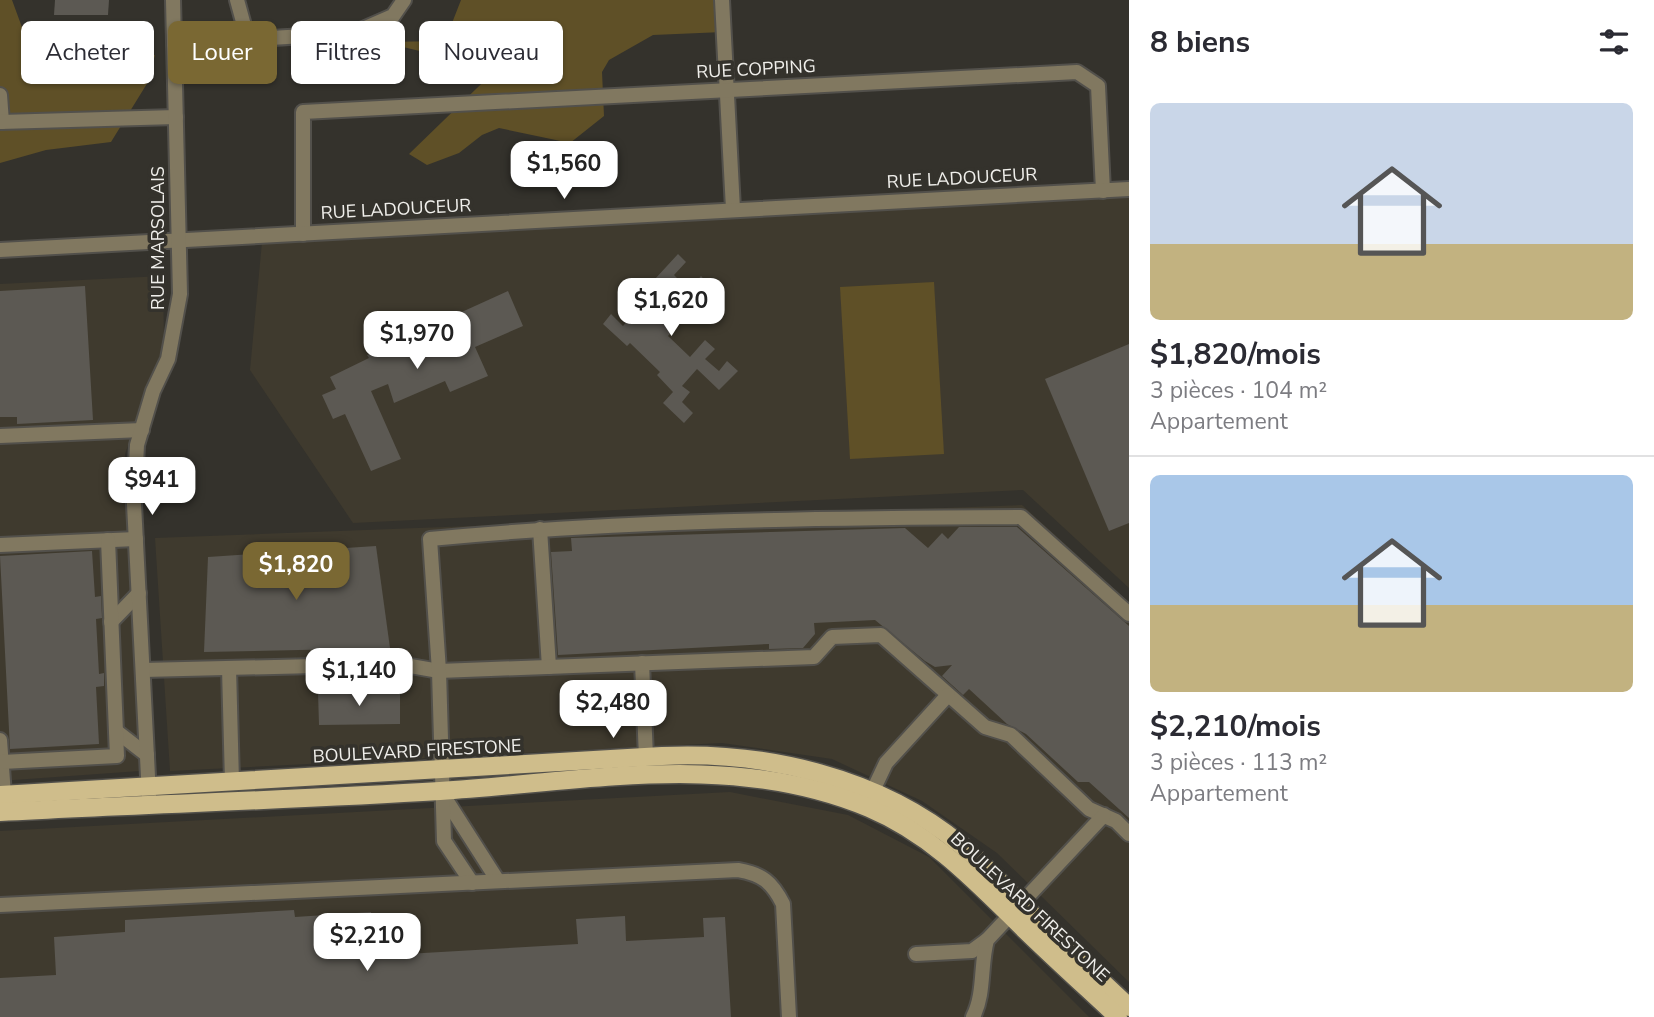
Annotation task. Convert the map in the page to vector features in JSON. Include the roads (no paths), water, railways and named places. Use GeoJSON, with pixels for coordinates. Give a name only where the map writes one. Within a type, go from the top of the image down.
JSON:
{"type":"FeatureCollection","features":[{"type":"Feature","properties":{"kind":"main road","name":"BOULEVARD FIRESTONE"},"geometry":{"type":"LineString","coordinates":[[149,795],[233,782],[646,757],[704,754],[756,759],[813,772],[868,800],[953,859],[1129,1007]]}},
{"type":"Feature","properties":{"kind":"main road","name":"BOULEVARD FIRESTONE"},"geometry":{"type":"LineString","coordinates":[[1,801],[149,795],[442,790],[693,772],[763,777],[868,800]]}},
{"type":"Feature","properties":{"kind":"main road","name":"BOULEVARD FIRESTONE"},"geometry":{"type":"LineString","coordinates":[[1016,910],[1118,1017]]}},
{"type":"Feature","properties":{"kind":"street","name":"RUE MARSOLAIS"},"geometry":{"type":"LineString","coordinates":[[173,0],[173,21]]}},
{"type":"Feature","properties":{"kind":"street"},"geometry":{"type":"LineString","coordinates":[[237,0],[243,21]]}},
{"type":"Feature","properties":{"kind":"street"},"geometry":{"type":"LineString","coordinates":[[277,38],[354,33],[393,16],[404,0]]}},
{"type":"Feature","properties":{"kind":"street"},"geometry":{"type":"LineString","coordinates":[[722,0],[733,209]]}},
{"type":"Feature","properties":{"kind":"street","name":"RUE COPPING"},"geometry":{"type":"LineString","coordinates":[[303,234],[303,111],[1077,72],[1098,86],[1103,191]]}},
{"type":"Feature","properties":{"kind":"street","name":"RUE MARSOLAIS"},"geometry":{"type":"LineString","coordinates":[[149,795],[134,504],[137,445],[176,328],[180,294],[175,84]]}},
{"type":"Feature","properties":{"kind":"street"},"geometry":{"type":"LineString","coordinates":[[0,95],[1,122],[176,117]]}},
{"type":"Feature","properties":{"kind":"street","name":"RUE LADOUCEUR"},"geometry":{"type":"LineString","coordinates":[[0,250],[1129,189]]}},
{"type":"Feature","properties":{"kind":"street"},"geometry":{"type":"LineString","coordinates":[[0,436],[142,430]]}},
{"type":"Feature","properties":{"kind":"street"},"geometry":{"type":"LineString","coordinates":[[472,883],[444,841],[439,671],[430,540],[540,529],[865,518],[1021,517],[1129,614]]}},
{"type":"Feature","properties":{"kind":"street"},"geometry":{"type":"LineString","coordinates":[[540,529],[549,667]]}},
{"type":"Feature","properties":{"kind":"street"},"geometry":{"type":"LineString","coordinates":[[0,545],[136,539]]}},
{"type":"Feature","properties":{"kind":"street"},"geometry":{"type":"LineString","coordinates":[[2,762],[117,756],[108,540]]}},
{"type":"Feature","properties":{"kind":"street"},"geometry":{"type":"LineString","coordinates":[[111,622],[139,593]]}},
{"type":"Feature","properties":{"kind":"street"},"geometry":{"type":"LineString","coordinates":[[143,670],[399,664],[439,671],[814,657],[832,638],[881,635],[985,727],[1010,735],[1089,809],[1104,815],[1129,834]]}},
{"type":"Feature","properties":{"kind":"street"},"geometry":{"type":"LineString","coordinates":[[642,663],[646,757]]}},
{"type":"Feature","properties":{"kind":"street"},"geometry":{"type":"LineString","coordinates":[[229,667],[233,782]]}},
{"type":"Feature","properties":{"kind":"street"},"geometry":{"type":"LineString","coordinates":[[868,800],[886,763],[948,695]]}},
{"type":"Feature","properties":{"kind":"street"},"geometry":{"type":"LineString","coordinates":[[116,731],[147,755]]}},
{"type":"Feature","properties":{"kind":"street"},"geometry":{"type":"LineString","coordinates":[[0,740],[1,801]]}},
{"type":"Feature","properties":{"kind":"street"},"geometry":{"type":"LineString","coordinates":[[442,790],[452,813],[498,881]]}},
{"type":"Feature","properties":{"kind":"street"},"geometry":{"type":"LineString","coordinates":[[916,954],[972,951],[987,940],[1104,815]]}},
{"type":"Feature","properties":{"kind":"street"},"geometry":{"type":"LineString","coordinates":[[0,905],[738,870],[759,874],[775,888],[783,904],[789,1017]]}},
{"type":"Feature","properties":{"kind":"street"},"geometry":{"type":"LineString","coordinates":[[973,1017],[981,1002],[981,964],[987,940]]}}]}
